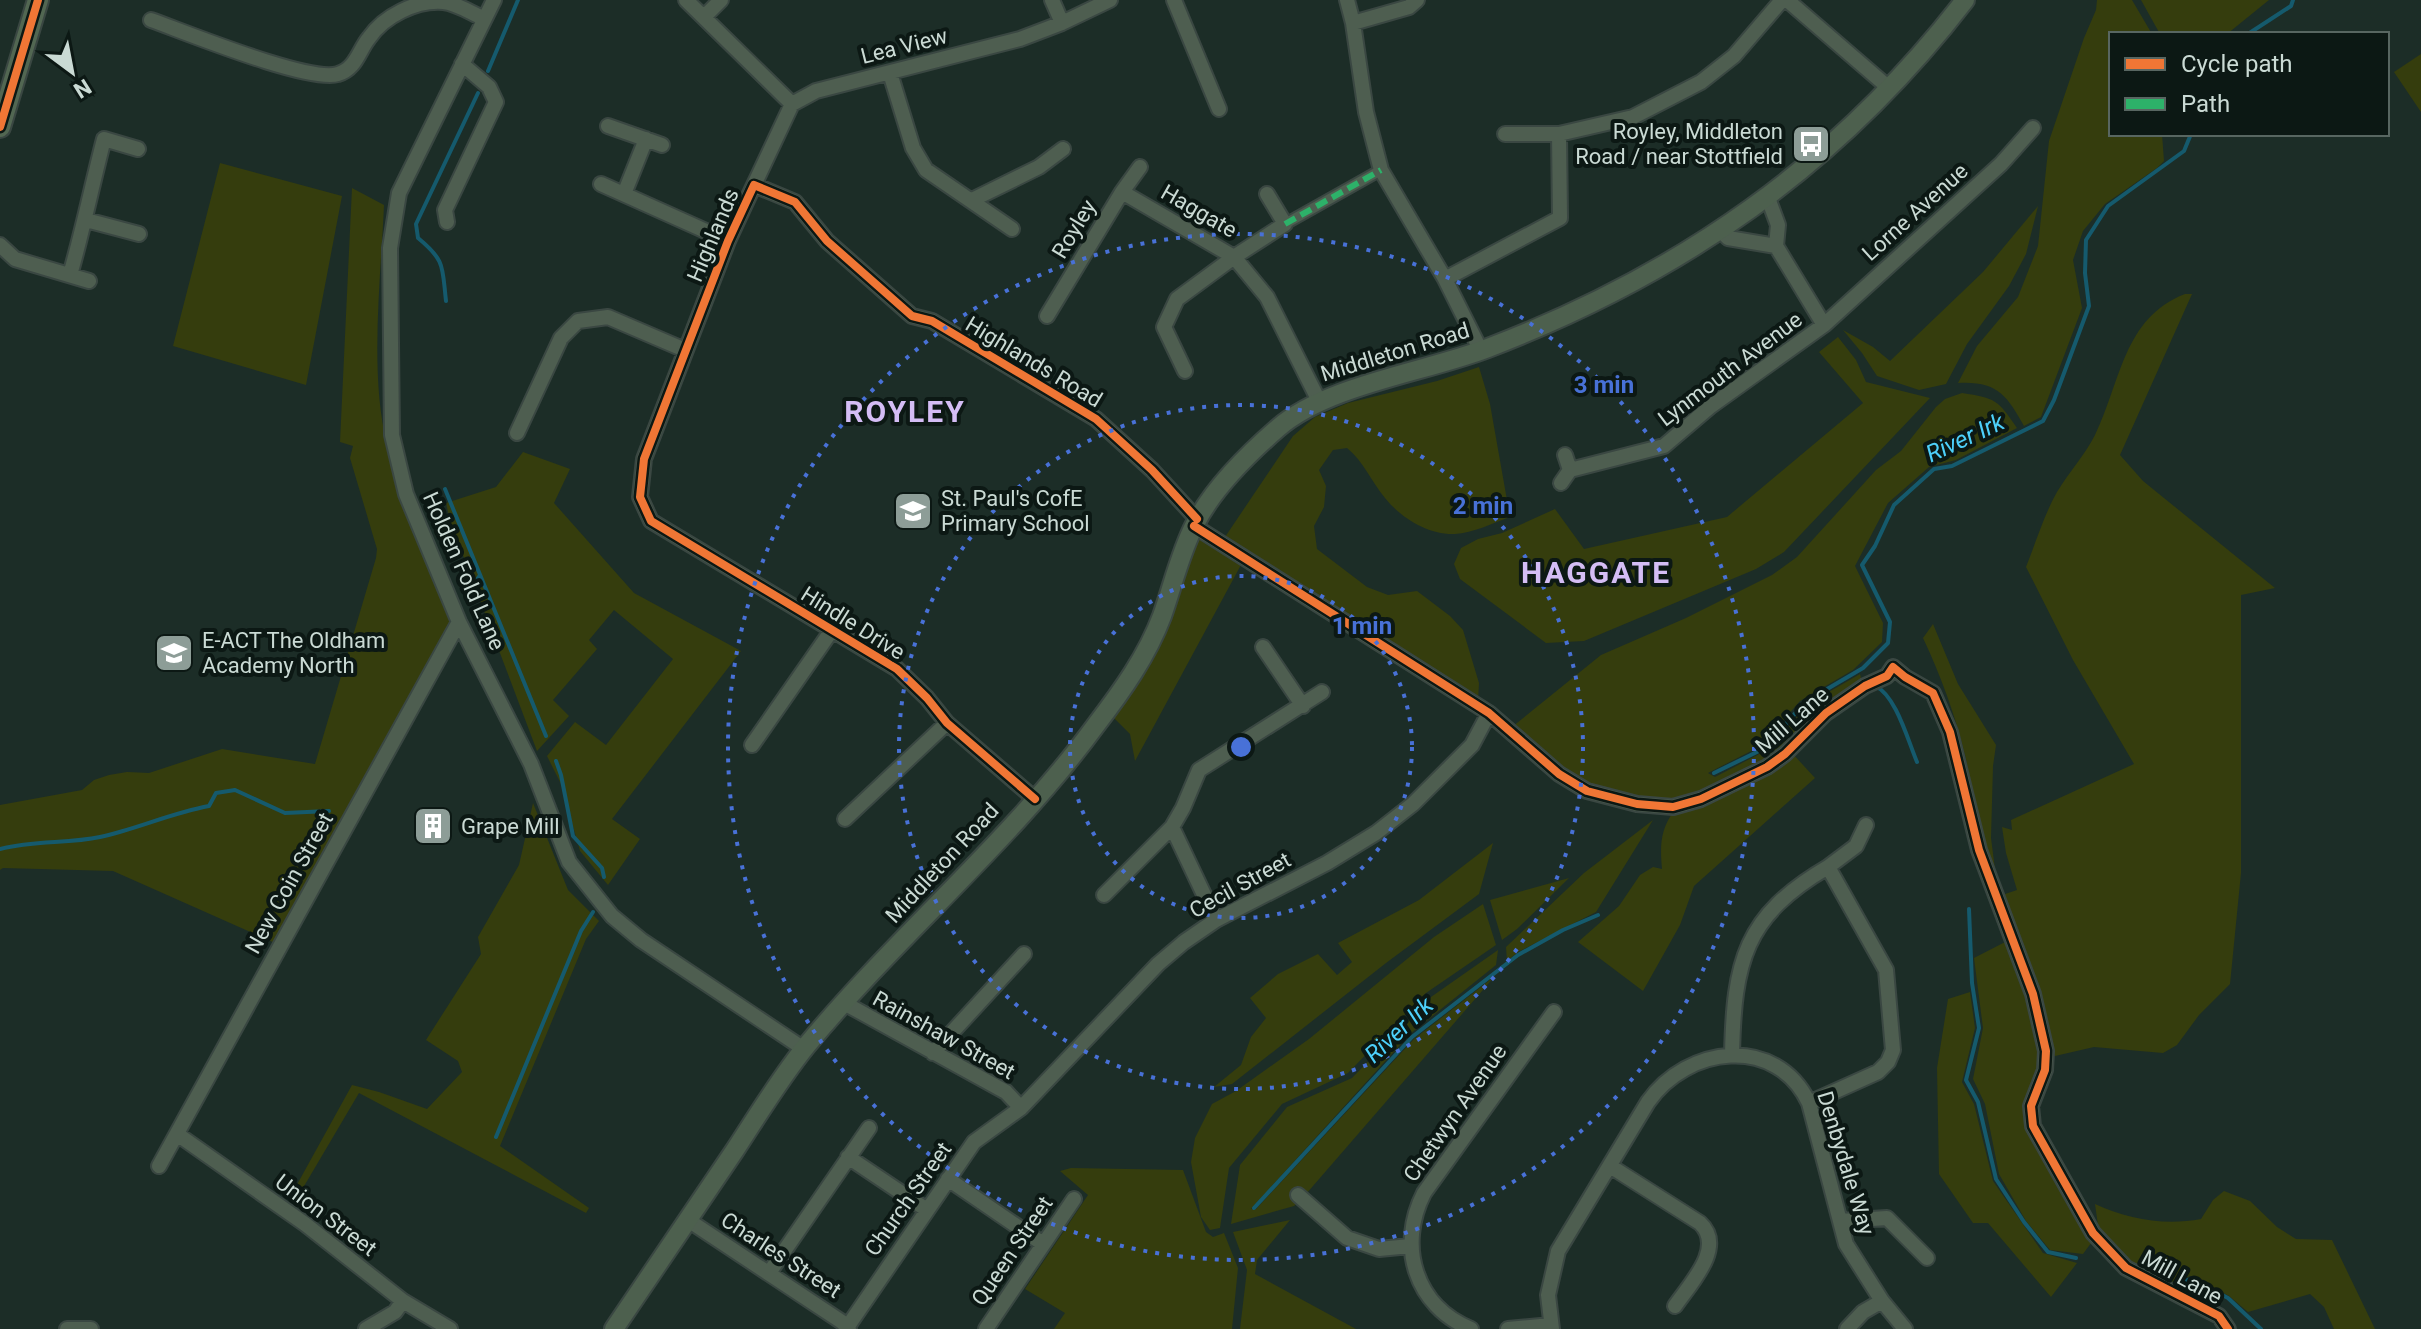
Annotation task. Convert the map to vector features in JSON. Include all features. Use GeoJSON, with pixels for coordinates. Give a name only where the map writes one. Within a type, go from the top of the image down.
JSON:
{"type":"FeatureCollection","features":[{"type":"Feature","properties":{"kind":"main road"},"geometry":{"type":"LineString","coordinates":[[0,127],[38,0]]}},
{"type":"Feature","properties":{"kind":"main road","name":"Middleton Road"},"geometry":{"type":"LineString","coordinates":[[614,1329],[804,1049],[1035,799],[1096,726],[1144,656],[1195,522],[1233,471],[1282,424],[1319,401],[1481,351],[1568,315],[1621,289],[1721,231],[1768,198],[1889,88],[1965,0]]}},
{"type":"Feature","properties":{"kind":"street","name":"Holden Fold Lane"},"geometry":{"type":"LineString","coordinates":[[494,0],[399,193],[390,248],[392,435],[406,494],[459,622],[531,764],[569,862],[612,916],[641,940],[804,1049]]}},
{"type":"Feature","properties":{"kind":"street"},"geometry":{"type":"LineString","coordinates":[[686,0],[792,104],[754,185]]}},
{"type":"Feature","properties":{"kind":"street"},"geometry":{"type":"LineString","coordinates":[[704,17],[721,0]]}},
{"type":"Feature","properties":{"kind":"street"},"geometry":{"type":"LineString","coordinates":[[1052,0],[1062,23]]}},
{"type":"Feature","properties":{"kind":"street","name":"Lea View"},"geometry":{"type":"LineString","coordinates":[[792,104],[816,91],[1020,39],[1110,0]]}},
{"type":"Feature","properties":{"kind":"street"},"geometry":{"type":"LineString","coordinates":[[1174,0],[1219,109]]}},
{"type":"Feature","properties":{"kind":"street"},"geometry":{"type":"LineString","coordinates":[[1347,0],[1366,112],[1381,170],[1445,279],[1481,351]]}},
{"type":"Feature","properties":{"kind":"street"},"geometry":{"type":"LineString","coordinates":[[1353,23],[1409,7],[1417,0]]}},
{"type":"Feature","properties":{"kind":"street"},"geometry":{"type":"LineString","coordinates":[[1505,134],[1559,134],[1633,117],[1701,82],[1734,56],[1784,0],[1889,88]]}},
{"type":"Feature","properties":{"kind":"street"},"geometry":{"type":"LineString","coordinates":[[151,20],[307,74],[339,74],[354,64],[369,37],[389,17],[418,3],[445,2],[483,18]]}},
{"type":"Feature","properties":{"kind":"street"},"geometry":{"type":"LineString","coordinates":[[447,222],[445,210],[496,102],[489,87],[462,64]]}},
{"type":"Feature","properties":{"kind":"street"},"geometry":{"type":"LineString","coordinates":[[890,73],[913,148],[926,170],[1012,229]]}},
{"type":"Feature","properties":{"kind":"street"},"geometry":{"type":"LineString","coordinates":[[608,126],[662,145]]}},
{"type":"Feature","properties":{"kind":"street","name":"Lorne Avenue"},"geometry":{"type":"LineString","coordinates":[[1824,325],[2001,164],[2033,128]]}},
{"type":"Feature","properties":{"kind":"street"},"geometry":{"type":"LineString","coordinates":[[1445,279],[1560,218],[1559,134]]}},
{"type":"Feature","properties":{"kind":"street"},"geometry":{"type":"LineString","coordinates":[[70,275],[104,139],[138,149]]}},
{"type":"Feature","properties":{"kind":"street"},"geometry":{"type":"LineString","coordinates":[[624,194],[646,139]]}},
{"type":"Feature","properties":{"kind":"street"},"geometry":{"type":"LineString","coordinates":[[972,200],[1039,167],[1063,149]]}},
{"type":"Feature","properties":{"kind":"street","name":"Royley"},"geometry":{"type":"LineString","coordinates":[[1047,316],[1140,167]]}},
{"type":"Feature","properties":{"kind":"street"},"geometry":{"type":"LineString","coordinates":[[1185,371],[1164,327],[1177,299],[1285,224],[1381,170]]}},
{"type":"Feature","properties":{"kind":"street"},"geometry":{"type":"LineString","coordinates":[[601,184],[728,241]]}},
{"type":"Feature","properties":{"kind":"street","name":"Highlands"},"geometry":{"type":"LineString","coordinates":[[640,497],[644,459],[728,241],[754,185],[795,202],[827,241],[912,316]]}},
{"type":"Feature","properties":{"kind":"street","name":"Haggate"},"geometry":{"type":"LineString","coordinates":[[1122,192],[1234,257],[1267,297],[1319,401]]}},
{"type":"Feature","properties":{"kind":"street"},"geometry":{"type":"LineString","coordinates":[[1267,194],[1285,224]]}},
{"type":"Feature","properties":{"kind":"street"},"geometry":{"type":"LineString","coordinates":[[1768,198],[1778,225],[1776,246],[1824,325]]}},
{"type":"Feature","properties":{"kind":"street"},"geometry":{"type":"LineString","coordinates":[[86,220],[139,234]]}},
{"type":"Feature","properties":{"kind":"street"},"geometry":{"type":"LineString","coordinates":[[1721,231],[1728,238],[1776,246]]}},
{"type":"Feature","properties":{"kind":"street"},"geometry":{"type":"LineString","coordinates":[[0,245],[15,259],[89,281]]}},
{"type":"Feature","properties":{"kind":"street","name":"Highlands Road"},"geometry":{"type":"LineString","coordinates":[[912,316],[932,321],[1096,419],[1152,470],[1195,522]]}},
{"type":"Feature","properties":{"kind":"street"},"geometry":{"type":"LineString","coordinates":[[517,433],[561,338],[578,321],[608,317],[685,350]]}},
{"type":"Feature","properties":{"kind":"street","name":"Lynmouth Avenue"},"geometry":{"type":"LineString","coordinates":[[1565,455],[1566,477],[1664,446],[1711,406],[1824,325]]}},
{"type":"Feature","properties":{"kind":"street","name":"Hindle Drive"},"geometry":{"type":"LineString","coordinates":[[640,497],[651,521],[897,669],[947,723],[1035,799]]}},
{"type":"Feature","properties":{"kind":"street","name":"Mill Lane"},"geometry":{"type":"LineString","coordinates":[[1195,522],[1489,713],[1559,774],[1587,791],[1637,804],[1673,807],[1701,799],[1767,767],[1794,746],[1826,713],[1865,686],[1887,676],[1893,667],[1933,693],[1950,732],[1989,880],[2018,948],[2044,1035],[2046,1063],[2031,1106],[2033,1126],[2093,1233],[2126,1268],[2219,1316],[2228,1329]]}},
{"type":"Feature","properties":{"kind":"street","name":"New Coin Street"},"geometry":{"type":"LineString","coordinates":[[159,1166],[192,1101],[459,622]]}},
{"type":"Feature","properties":{"kind":"street"},"geometry":{"type":"LineString","coordinates":[[752,745],[832,630]]}},
{"type":"Feature","properties":{"kind":"street"},"geometry":{"type":"LineString","coordinates":[[1263,647],[1303,706]]}},
{"type":"Feature","properties":{"kind":"street"},"geometry":{"type":"LineString","coordinates":[[1104,895],[1172,827],[1199,770],[1322,692]]}},
{"type":"Feature","properties":{"kind":"street","name":"Cecil Street"},"geometry":{"type":"LineString","coordinates":[[1021,1108],[1158,964],[1184,942],[1216,920],[1327,863],[1376,833],[1413,804],[1472,745],[1489,713]]}},
{"type":"Feature","properties":{"kind":"street"},"geometry":{"type":"LineString","coordinates":[[845,819],[947,723]]}},
{"type":"Feature","properties":{"kind":"street"},"geometry":{"type":"LineString","coordinates":[[1732,1055],[1737,983],[1753,937],[1785,895],[1856,846],[1866,825]]}},
{"type":"Feature","properties":{"kind":"street"},"geometry":{"type":"LineString","coordinates":[[1172,827],[1216,920]]}},
{"type":"Feature","properties":{"kind":"street"},"geometry":{"type":"LineString","coordinates":[[1809,1103],[1878,1072],[1888,1062],[1893,1050],[1886,970],[1828,867]]}},
{"type":"Feature","properties":{"kind":"street"},"geometry":{"type":"LineString","coordinates":[[933,1053],[1024,954]]}},
{"type":"Feature","properties":{"kind":"street","name":"Rainshaw Street"},"geometry":{"type":"LineString","coordinates":[[844,1003],[1006,1092],[1021,1108]]}},
{"type":"Feature","properties":{"kind":"street","name":"Chetwyn Avenue"},"geometry":{"type":"LineString","coordinates":[[1471,1329],[1446,1316],[1429,1298],[1416,1274],[1410,1246],[1413,1219],[1424,1193],[1554,1012]]}},
{"type":"Feature","properties":{"kind":"street","name":"Denbydale Way"},"geometry":{"type":"LineString","coordinates":[[1552,1327],[1548,1295],[1558,1251],[1648,1102],[1678,1071],[1704,1059],[1732,1055],[1759,1060],[1783,1072],[1803,1090],[1846,1244],[1882,1301],[1905,1329]]}},
{"type":"Feature","properties":{"kind":"street","name":"Church Street"},"geometry":{"type":"LineString","coordinates":[[847,1328],[974,1142],[1021,1108]]}},
{"type":"Feature","properties":{"kind":"street"},"geometry":{"type":"LineString","coordinates":[[769,1273],[869,1128]]}},
{"type":"Feature","properties":{"kind":"street","name":"Union Street"},"geometry":{"type":"LineString","coordinates":[[177,1134],[305,1224],[403,1301],[450,1329]]}},
{"type":"Feature","properties":{"kind":"street"},"geometry":{"type":"LineString","coordinates":[[848,1157],[927,1210]]}},
{"type":"Feature","properties":{"kind":"street"},"geometry":{"type":"LineString","coordinates":[[1610,1166],[1708,1231],[1711,1242],[1709,1253],[1675,1306]]}},
{"type":"Feature","properties":{"kind":"street"},"geometry":{"type":"LineString","coordinates":[[948,1179],[1043,1244]]}},
{"type":"Feature","properties":{"kind":"street"},"geometry":{"type":"LineString","coordinates":[[1298,1195],[1347,1238],[1379,1249],[1410,1246]]}},
{"type":"Feature","properties":{"kind":"street","name":"Queen Street"},"geometry":{"type":"LineString","coordinates":[[986,1329],[1074,1199]]}},
{"type":"Feature","properties":{"kind":"street"},"geometry":{"type":"LineString","coordinates":[[1840,1221],[1887,1218],[1927,1258]]}},
{"type":"Feature","properties":{"kind":"street","name":"Charles Street"},"geometry":{"type":"LineString","coordinates":[[688,1220],[847,1328]]}},
{"type":"Feature","properties":{"kind":"street"},"geometry":{"type":"LineString","coordinates":[[366,1329],[395,1312],[403,1301]]}},
{"type":"Feature","properties":{"kind":"street"},"geometry":{"type":"LineString","coordinates":[[1847,1329],[1863,1312],[1882,1301]]}},
{"type":"Feature","properties":{"kind":"street"},"geometry":{"type":"LineString","coordinates":[[1508,1329],[1552,1327]]}},
{"type":"Feature","properties":{"kind":"street"},"geometry":{"type":"LineString","coordinates":[[67,1329],[91,1329]]}},
{"type":"Feature","properties":{"kind":"green space"},"geometry":{"type":"Polygon","coordinates":[[[2097,0],[2132,0],[2151,32],[2109,32],[2109,136],[2162,136],[2164,161],[2105,204],[2083,231],[2073,260],[2082,308],[2041,417],[2024,426],[2000,392],[1983,385],[1958,383],[1977,346],[2018,297],[2038,246],[2049,141],[2097,0]]]}},
{"type":"Feature","properties":{"kind":"green space"},"geometry":{"type":"Polygon","coordinates":[[[2141,0],[2269,0],[2229,32],[2159,32],[2141,0]]]}},
{"type":"Feature","properties":{"kind":"green space"},"geometry":{"type":"Polygon","coordinates":[[[2421,54],[2421,112],[2394,72],[2421,54]]]}},
{"type":"Feature","properties":{"kind":"green space"},"geometry":{"type":"Polygon","coordinates":[[[220,163],[342,196],[306,385],[173,346],[220,163]]]}},
{"type":"Feature","properties":{"kind":"green space"},"geometry":{"type":"Polygon","coordinates":[[[352,188],[384,205],[377,357],[382,417],[387,444],[455,622],[275,943],[113,871],[0,870],[0,805],[82,790],[94,780],[109,775],[149,773],[222,749],[315,764],[377,549],[350,458],[353,446],[340,442],[352,188]]]}},
{"type":"Feature","properties":{"kind":"green space"},"geometry":{"type":"Polygon","coordinates":[[[2038,206],[2026,254],[2009,286],[1967,344],[1946,384],[1919,390],[1877,376],[1843,330],[1890,361],[1983,272],[2038,206]]]}},
{"type":"Feature","properties":{"kind":"green space"},"geometry":{"type":"Polygon","coordinates":[[[2185,294],[2192,294],[2120,455],[2143,481],[2275,588],[2241,595],[2241,873],[2230,984],[2199,1015],[2177,1045],[2163,1053],[2094,1047],[2055,1056],[2051,1051],[2039,987],[2002,895],[2017,890],[2002,827],[2012,830],[2011,820],[2134,764],[2073,660],[2026,567],[2052,501],[2095,435],[2136,335],[2164,305],[2185,294]]]}},
{"type":"Feature","properties":{"kind":"green space"},"geometry":{"type":"Polygon","coordinates":[[[1838,337],[1856,360],[1866,382],[1930,398],[1784,552],[1756,569],[1584,641],[1546,643],[1460,579],[1454,564],[1461,548],[1555,509],[1584,549],[1727,517],[1863,403],[1819,352],[1838,337]]]}},
{"type":"Feature","properties":{"kind":"green space"},"geometry":{"type":"Polygon","coordinates":[[[1479,367],[1490,404],[1510,517],[1455,534],[1425,528],[1391,505],[1347,448],[1333,450],[1319,470],[1326,486],[1324,507],[1314,526],[1317,549],[1367,587],[1388,595],[1417,591],[1450,616],[1463,630],[1479,683],[1478,702],[1225,537],[1293,436],[1315,417],[1348,403],[1479,367]]]}},
{"type":"Feature","properties":{"kind":"green space"},"geometry":{"type":"Polygon","coordinates":[[[1962,393],[1995,402],[2017,428],[1956,460],[1929,467],[1888,503],[1855,566],[1883,623],[1882,642],[1853,670],[1800,701],[1761,746],[1708,773],[1715,777],[1769,749],[1808,704],[1860,674],[1862,682],[1778,755],[1732,781],[1670,803],[1592,789],[1563,770],[1512,727],[1601,655],[1686,618],[1772,575],[1797,557],[1876,470],[1901,451],[1936,407],[1945,399],[1962,393]]]}},
{"type":"Feature","properties":{"kind":"green space"},"geometry":{"type":"Polygon","coordinates":[[[523,452],[570,469],[554,503],[634,593],[741,651],[612,819],[640,839],[608,885],[580,851],[561,784],[547,756],[575,722],[606,745],[673,659],[614,610],[589,640],[597,649],[553,700],[569,716],[537,751],[450,521],[446,503],[496,487],[523,452]]]}},
{"type":"Feature","properties":{"kind":"green space"},"geometry":{"type":"Polygon","coordinates":[[[1200,532],[1242,563],[1135,761],[1130,734],[1113,717],[1154,656],[1174,609],[1200,532]]]}},
{"type":"Feature","properties":{"kind":"green space"},"geometry":{"type":"Polygon","coordinates":[[[1933,624],[1958,684],[1996,745],[1991,838],[1995,869],[1979,829],[1957,725],[1923,638],[1933,624]]]}},
{"type":"Feature","properties":{"kind":"green space"},"geometry":{"type":"Polygon","coordinates":[[[1792,753],[1815,778],[1694,886],[1680,925],[1643,991],[1578,942],[1619,906],[1640,875],[1653,867],[1662,869],[1662,838],[1674,811],[1792,753]]]}},
{"type":"Feature","properties":{"kind":"green space"},"geometry":{"type":"Polygon","coordinates":[[[533,803],[568,890],[599,921],[586,939],[500,1146],[589,1208],[586,1213],[359,1093],[300,1193],[294,1190],[352,1085],[427,1109],[462,1072],[458,1061],[426,1040],[481,954],[478,937],[519,865],[533,803]]]}},
{"type":"Feature","properties":{"kind":"green space"},"geometry":{"type":"Polygon","coordinates":[[[1653,820],[1596,912],[1518,952],[1507,961],[1506,947],[1584,873],[1653,820]]]}},
{"type":"Feature","properties":{"kind":"green space"},"geometry":{"type":"Polygon","coordinates":[[[1493,843],[1479,894],[1232,1084],[1214,1087],[1241,1065],[1251,1037],[1266,1018],[1250,998],[1278,974],[1318,954],[1337,975],[1352,962],[1338,943],[1419,900],[1493,843]]]}},
{"type":"Feature","properties":{"kind":"green space"},"geometry":{"type":"Polygon","coordinates":[[[1569,878],[1517,929],[1502,940],[1490,900],[1569,878]]]}},
{"type":"Feature","properties":{"kind":"green space"},"geometry":{"type":"Polygon","coordinates":[[[1483,904],[1496,945],[1426,993],[1348,1073],[1282,1104],[1229,1168],[1220,1228],[1210,1230],[1201,1217],[1191,1162],[1195,1138],[1212,1104],[1236,1091],[1309,1039],[1434,937],[1483,904]]]}},
{"type":"Feature","properties":{"kind":"green space"},"geometry":{"type":"Polygon","coordinates":[[[2009,940],[2036,1024],[2041,1066],[2027,1098],[2094,1239],[2083,1254],[2050,1250],[2026,1221],[1999,1174],[1985,1104],[1973,1079],[1983,1028],[1974,958],[2009,940]]]}},
{"type":"Feature","properties":{"kind":"green space"},"geometry":{"type":"Polygon","coordinates":[[[1498,950],[1496,965],[1410,1034],[1251,1209],[1256,1209],[1414,1039],[1495,976],[1300,1201],[1294,1206],[1231,1224],[1240,1165],[1287,1107],[1352,1078],[1431,997],[1498,950]]]}},
{"type":"Feature","properties":{"kind":"green space"},"geometry":{"type":"Polygon","coordinates":[[[1970,992],[1975,1028],[1962,1082],[1974,1104],[1993,1181],[2043,1253],[2077,1263],[2051,1297],[1988,1223],[1973,1223],[1939,1174],[1937,1068],[1948,999],[1970,992]]]}},
{"type":"Feature","properties":{"kind":"green space"},"geometry":{"type":"Polygon","coordinates":[[[1071,1168],[1183,1170],[1206,1232],[1213,1237],[1224,1233],[1238,1268],[1232,1329],[1054,1329],[1065,1313],[1025,1289],[1088,1195],[1060,1171],[1071,1168]]]}},
{"type":"Feature","properties":{"kind":"green space"},"geometry":{"type":"Polygon","coordinates":[[[2224,1191],[2250,1201],[2277,1227],[2296,1239],[2332,1240],[2375,1329],[2334,1329],[2324,1307],[2310,1294],[2248,1312],[2229,1296],[2191,1276],[2172,1282],[2157,1279],[2135,1267],[2099,1232],[2095,1204],[2146,1220],[2187,1221],[2201,1219],[2213,1200],[2224,1191]]]}},
{"type":"Feature","properties":{"kind":"green space"},"geometry":{"type":"Polygon","coordinates":[[[1290,1220],[1257,1260],[1255,1274],[1356,1329],[1240,1329],[1247,1270],[1233,1232],[1290,1220]]]}},
{"type":"Feature","properties":{"kind":"waterway"},"geometry":{"type":"LineString","coordinates":[[488,71],[518,0]]}},
{"type":"Feature","properties":{"kind":"waterway","name":"River Irk"},"geometry":{"type":"LineString","coordinates":[[2251,32],[2291,6],[2293,0]]}},
{"type":"Feature","properties":{"kind":"waterway"},"geometry":{"type":"LineString","coordinates":[[446,301],[441,265],[434,253],[418,238],[416,224],[478,93]]}},
{"type":"Feature","properties":{"kind":"waterway","name":"River Irk"},"geometry":{"type":"LineString","coordinates":[[1714,773],[1765,748],[1805,702],[1863,668],[1888,643],[1890,622],[1862,565],[1875,546],[1894,505],[1934,469],[1952,466],[2043,421],[2054,400],[2089,306],[2085,273],[2086,240],[2108,206],[2184,151],[2190,136]]}},
{"type":"Feature","properties":{"kind":"waterway"},"geometry":{"type":"LineString","coordinates":[[445,489],[546,736]]}},
{"type":"Feature","properties":{"kind":"waterway"},"geometry":{"type":"LineString","coordinates":[[467,595],[480,575]]}},
{"type":"Feature","properties":{"kind":"waterway"},"geometry":{"type":"LineString","coordinates":[[1875,686],[1895,708],[1917,762]]}},
{"type":"Feature","properties":{"kind":"waterway"},"geometry":{"type":"LineString","coordinates":[[556,761],[573,836],[602,868],[604,877]]}},
{"type":"Feature","properties":{"kind":"waterway"},"geometry":{"type":"LineString","coordinates":[[0,849],[114,834],[209,806],[216,793],[235,790],[285,813],[329,811]]}},
{"type":"Feature","properties":{"kind":"waterway"},"geometry":{"type":"LineString","coordinates":[[1969,909],[1972,983],[1979,1028],[1966,1080],[1978,1102],[1996,1179],[2048,1252],[2076,1258]]}},
{"type":"Feature","properties":{"kind":"waterway"},"geometry":{"type":"LineString","coordinates":[[496,1137],[581,931],[593,912]]}},
{"type":"Feature","properties":{"kind":"waterway","name":"River Irk"},"geometry":{"type":"LineString","coordinates":[[1254,1208],[1412,1037],[1518,955],[1598,915]]}},
{"type":"Feature","properties":{"kind":"waterway"},"geometry":{"type":"LineString","coordinates":[[2173,1284],[2192,1279],[2228,1298],[2261,1329]]}},
{"type":"Feature","properties":{"kind":"marked path"},"geometry":{"type":"LineString","coordinates":[[1285,224],[1381,170]]}},
{"type":"Feature","properties":{"kind":"cycle path"},"geometry":{"type":"LineString","coordinates":[[0,127],[38,0]]}},
{"type":"Feature","properties":{"kind":"cycle path"},"geometry":{"type":"LineString","coordinates":[[1035,799],[947,723],[897,669],[651,521],[640,497],[644,459],[728,241],[754,185],[795,202],[827,241],[912,316],[932,321],[1096,419],[1152,470],[1197,519]]}},
{"type":"Feature","properties":{"kind":"cycle path"},"geometry":{"type":"LineString","coordinates":[[1194,526],[1489,713],[1559,774],[1587,791],[1637,804],[1673,807],[1701,799],[1767,767],[1785,754],[1826,713],[1865,686],[1887,676],[1893,667],[1933,693],[1950,732],[1979,850],[2033,994],[2046,1051],[2045,1070],[2031,1106],[2033,1126],[2093,1233],[2126,1268],[2219,1316],[2228,1329]]}},
{"type":"Feature","properties":{"kind":"place","name":"Royley, Middleton Road / near Stottfield"},"geometry":{"type":"Point","coordinates":[1811,144]}},
{"type":"Feature","properties":{"kind":"place","name":"St. Paul's CofE Primary School"},"geometry":{"type":"Point","coordinates":[913,511]}},
{"type":"Feature","properties":{"kind":"place","name":"E-ACT The Oldham Academy North"},"geometry":{"type":"Point","coordinates":[174,653]}},
{"type":"Feature","properties":{"kind":"place","name":"Grape Mill"},"geometry":{"type":"Point","coordinates":[433,826]}},
{"type":"Feature","properties":{"kind":"district","name":"ROYLEY"},"geometry":{"type":"Point","coordinates":[905,411]}},
{"type":"Feature","properties":{"kind":"district","name":"HAGGATE"},"geometry":{"type":"Point","coordinates":[1596,572]}}]}
